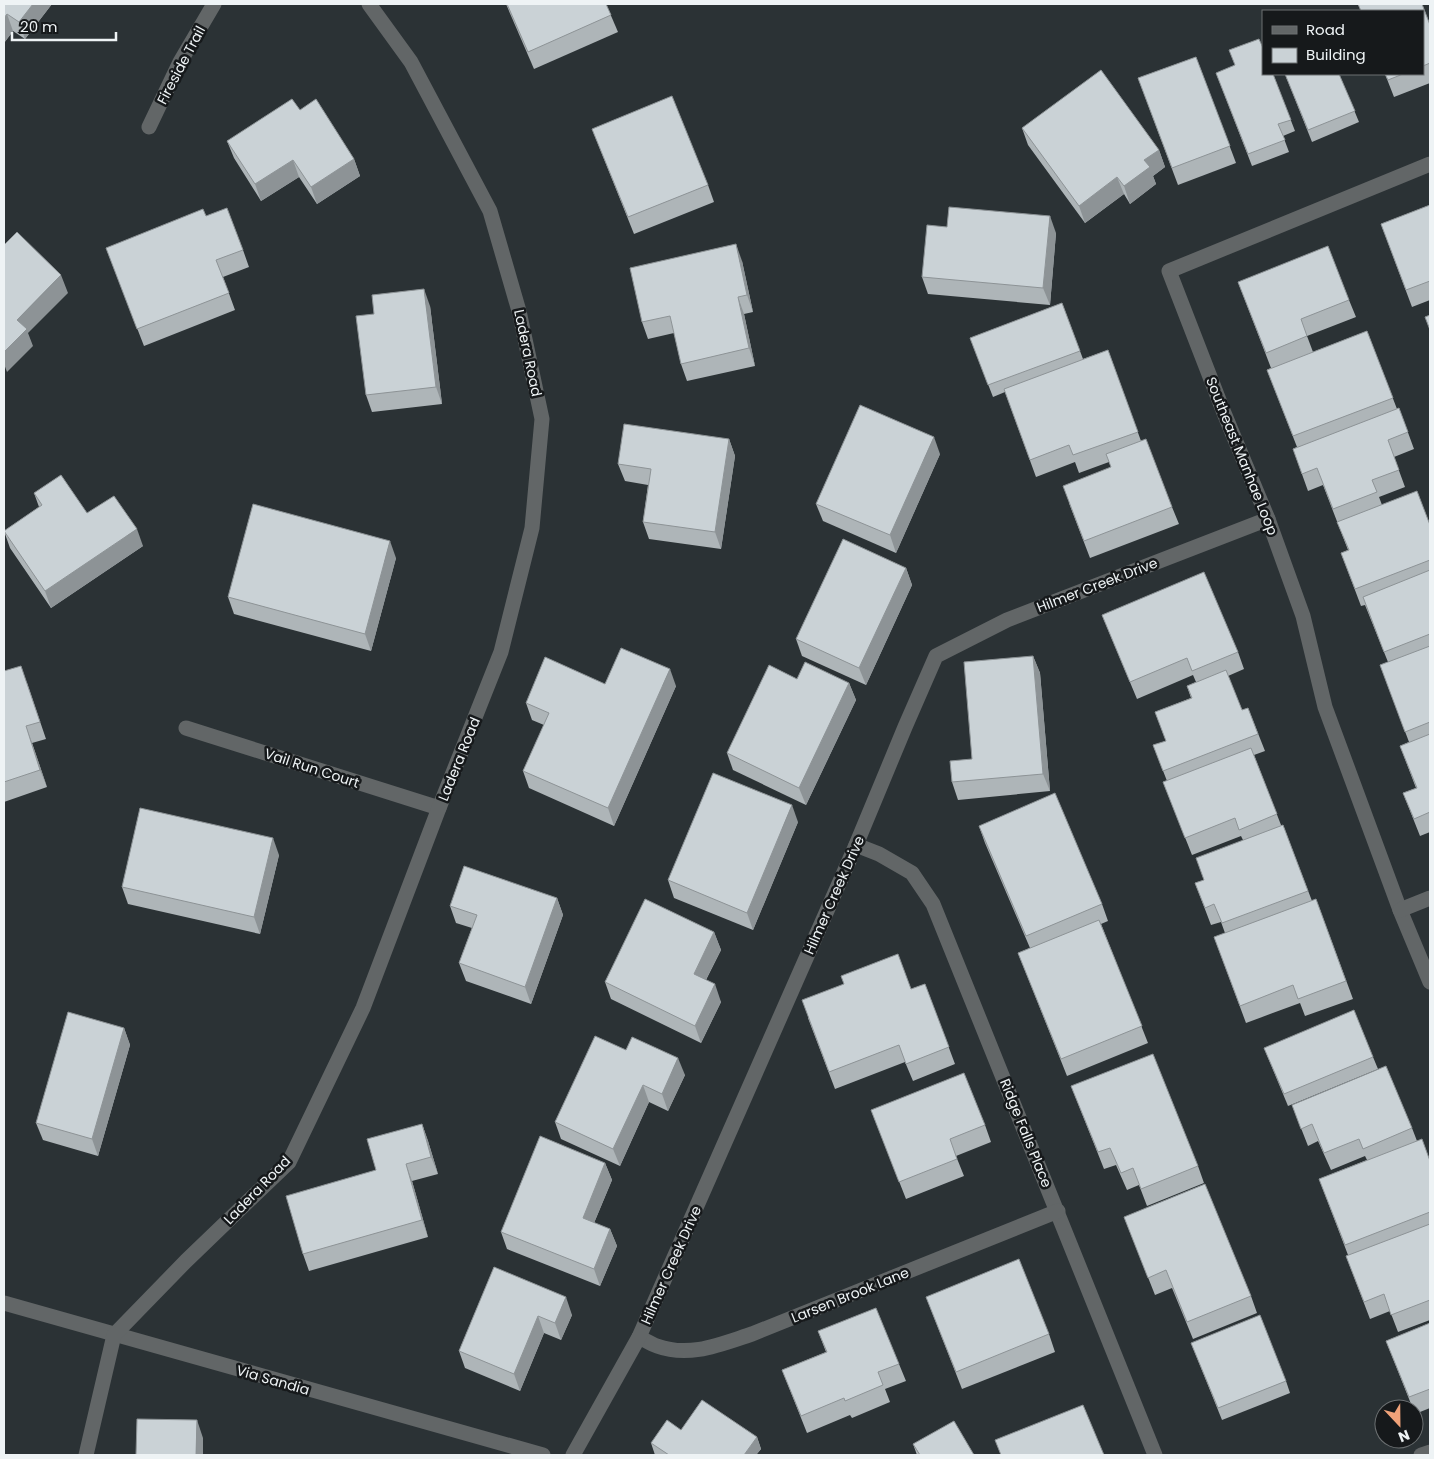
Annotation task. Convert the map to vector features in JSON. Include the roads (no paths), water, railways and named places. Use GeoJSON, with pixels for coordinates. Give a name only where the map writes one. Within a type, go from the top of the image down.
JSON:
{"type":"FeatureCollection","features":[{"type":"Feature","properties":{"kind":"street","name":"Fireside Trail"},"geometry":{"type":"LineString","coordinates":[[149,127],[180,62],[214,4]]}},
{"type":"Feature","properties":{"kind":"street","name":"Ladera Road"},"geometry":{"type":"LineString","coordinates":[[114,1335],[186,1261],[289,1162],[363,1008],[501,652],[532,528],[542,420],[519,311],[490,211],[411,62],[368,4]]}},
{"type":"Feature","properties":{"kind":"street","name":"Southeast Manhae Loop"},"geometry":{"type":"LineString","coordinates":[[1430,164],[1169,271],[1224,414],[1268,519],[1303,616],[1325,707],[1400,910],[1430,982]]}},
{"type":"Feature","properties":{"kind":"street","name":"Hilmer Creek Drive"},"geometry":{"type":"LineString","coordinates":[[573,1455],[639,1337],[856,845],[936,656],[1008,620],[1268,519]]}},
{"type":"Feature","properties":{"kind":"street","name":"Vail Run Court"},"geometry":{"type":"LineString","coordinates":[[186,728],[439,808]]}},
{"type":"Feature","properties":{"kind":"street","name":"Ridge Falls Place"},"geometry":{"type":"LineString","coordinates":[[856,845],[879,854],[912,874],[933,904],[1156,1455]]}},
{"type":"Feature","properties":{"kind":"street"},"geometry":{"type":"LineString","coordinates":[[1400,910],[1430,898]]}},
{"type":"Feature","properties":{"kind":"street","name":"Larsen Brook Lane"},"geometry":{"type":"LineString","coordinates":[[639,1337],[657,1346],[681,1351],[706,1349],[752,1334],[1058,1212]]}},
{"type":"Feature","properties":{"kind":"street","name":"Via Sandia"},"geometry":{"type":"LineString","coordinates":[[4,1303],[543,1455]]}},
{"type":"Feature","properties":{"kind":"street"},"geometry":{"type":"LineString","coordinates":[[86,1455],[114,1335]]}},
{"type":"Feature","properties":{"kind":"street"},"geometry":{"type":"LineString","coordinates":[[1420,1455],[1430,1452]]}}]}
